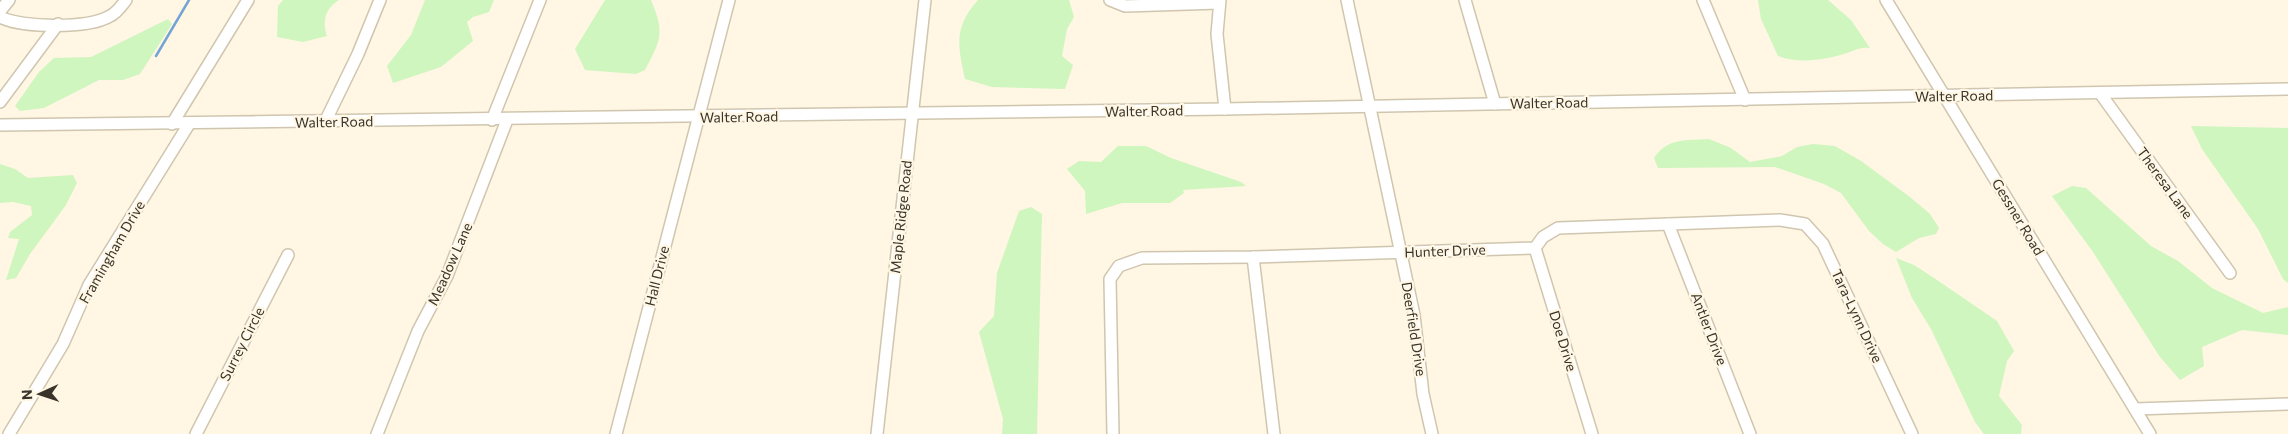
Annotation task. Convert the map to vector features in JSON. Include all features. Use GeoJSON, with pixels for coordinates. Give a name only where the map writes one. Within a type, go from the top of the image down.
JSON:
{"type":"FeatureCollection","features":[{"type":"Feature","properties":{"kind":"street"},"geometry":{"type":"LineString","coordinates":[[9,0],[0,11],[0,17],[4,21],[13,24],[58,24],[105,19],[117,13],[126,0]]}},
{"type":"Feature","properties":{"kind":"street"},"geometry":{"type":"LineString","coordinates":[[172,124],[248,0]]}},
{"type":"Feature","properties":{"kind":"street"},"geometry":{"type":"LineString","coordinates":[[325,122],[358,54],[380,0]]}},
{"type":"Feature","properties":{"kind":"street"},"geometry":{"type":"LineString","coordinates":[[492,120],[540,0]]}},
{"type":"Feature","properties":{"kind":"street","name":"Hall Drive"},"geometry":{"type":"LineString","coordinates":[[616,434],[729,0]]}},
{"type":"Feature","properties":{"kind":"street","name":"Maple Ridge Road"},"geometry":{"type":"LineString","coordinates":[[877,434],[925,0]]}},
{"type":"Feature","properties":{"kind":"street"},"geometry":{"type":"LineString","coordinates":[[1110,0],[1125,6],[1219,2],[1217,34],[1225,109]]}},
{"type":"Feature","properties":{"kind":"street","name":"Deerfield Drive"},"geometry":{"type":"LineString","coordinates":[[1347,0],[1368,107],[1414,315],[1423,394],[1432,434]]}},
{"type":"Feature","properties":{"kind":"street"},"geometry":{"type":"LineString","coordinates":[[1465,0],[1495,104]]}},
{"type":"Feature","properties":{"kind":"street"},"geometry":{"type":"LineString","coordinates":[[1703,0],[1745,100]]}},
{"type":"Feature","properties":{"kind":"street","name":"Gessner Road"},"geometry":{"type":"LineString","coordinates":[[1886,0],[2150,434]]}},
{"type":"Feature","properties":{"kind":"street"},"geometry":{"type":"LineString","coordinates":[[0,102],[58,24]]}},
{"type":"Feature","properties":{"kind":"street","name":"Walter Road"},"geometry":{"type":"LineString","coordinates":[[0,125],[507,120],[1368,107],[2288,89]]}},
{"type":"Feature","properties":{"kind":"street","name":"Theresa Lane"},"geometry":{"type":"LineString","coordinates":[[2100,94],[2230,273]]}},
{"type":"Feature","properties":{"kind":"street","name":"Meadow Lane"},"geometry":{"type":"LineString","coordinates":[[377,434],[418,331],[447,276],[507,120]]}},
{"type":"Feature","properties":{"kind":"street","name":"Framingham Drive"},"geometry":{"type":"LineString","coordinates":[[9,434],[62,344],[89,285],[189,124]]}},
{"type":"Feature","properties":{"kind":"street","name":"Tara-Lynn Drive"},"geometry":{"type":"LineString","coordinates":[[1668,224],[1780,220],[1805,224],[1823,244],[1912,434]]}},
{"type":"Feature","properties":{"kind":"street"},"geometry":{"type":"LineString","coordinates":[[1535,248],[1543,237],[1558,228],[1668,224]]}},
{"type":"Feature","properties":{"kind":"street","name":"Antler Drive"},"geometry":{"type":"LineString","coordinates":[[1668,224],[1750,434]]}},
{"type":"Feature","properties":{"kind":"street","name":"Hunter Drive"},"geometry":{"type":"LineString","coordinates":[[1113,434],[1110,279],[1119,266],[1142,258],[1253,257],[1535,248]]}},
{"type":"Feature","properties":{"kind":"street","name":"Doe Drive"},"geometry":{"type":"LineString","coordinates":[[1535,248],[1592,434]]}},
{"type":"Feature","properties":{"kind":"street","name":"Surrey Circle"},"geometry":{"type":"LineString","coordinates":[[196,434],[288,255]]}},
{"type":"Feature","properties":{"kind":"street"},"geometry":{"type":"LineString","coordinates":[[1253,257],[1274,434]]}},
{"type":"Feature","properties":{"kind":"street"},"geometry":{"type":"LineString","coordinates":[[2135,409],[2288,404]]}},
{"type":"Feature","properties":{"kind":"green space"},"geometry":{"type":"Polygon","coordinates":[[[283,0],[339,0],[331,7],[326,16],[327,36],[303,42],[277,37],[278,6],[283,0]]]}},
{"type":"Feature","properties":{"kind":"green space"},"geometry":{"type":"Polygon","coordinates":[[[425,0],[494,0],[489,12],[473,17],[467,22],[473,41],[441,67],[393,83],[387,66],[411,35],[425,0]]]}},
{"type":"Feature","properties":{"kind":"green space"},"geometry":{"type":"Polygon","coordinates":[[[605,0],[651,0],[658,21],[659,36],[655,51],[645,70],[636,74],[585,70],[575,49],[605,0]]]}},
{"type":"Feature","properties":{"kind":"green space"},"geometry":{"type":"Polygon","coordinates":[[[978,0],[1069,0],[1074,17],[1067,29],[1062,56],[1073,65],[1065,89],[992,87],[965,79],[959,38],[964,20],[978,0]]]}},
{"type":"Feature","properties":{"kind":"green space"},"geometry":{"type":"Polygon","coordinates":[[[1758,0],[1828,0],[1851,20],[1870,48],[1861,48],[1839,55],[1812,60],[1795,60],[1778,56],[1761,19],[1758,0]]]}},
{"type":"Feature","properties":{"kind":"green space"},"geometry":{"type":"Polygon","coordinates":[[[168,19],[172,24],[140,74],[123,80],[99,80],[44,108],[20,111],[15,106],[39,72],[54,58],[91,57],[168,19]]]}},
{"type":"Feature","properties":{"kind":"green space"},"geometry":{"type":"Polygon","coordinates":[[[2191,126],[2288,128],[2288,283],[2283,279],[2258,229],[2202,149],[2191,126]]]}},
{"type":"Feature","properties":{"kind":"green space"},"geometry":{"type":"Polygon","coordinates":[[[1709,139],[1731,148],[1750,162],[1782,156],[1797,147],[1813,144],[1835,146],[1861,161],[1910,197],[1930,214],[1939,228],[1936,234],[1919,238],[1896,252],[1883,244],[1869,231],[1841,193],[1824,184],[1775,167],[1658,168],[1654,158],[1665,146],[1678,141],[1709,139]]]}},
{"type":"Feature","properties":{"kind":"green space"},"geometry":{"type":"Polygon","coordinates":[[[1118,146],[1146,146],[1171,158],[1241,182],[1246,186],[1183,190],[1184,193],[1170,203],[1122,203],[1086,214],[1085,191],[1067,169],[1079,161],[1101,162],[1118,146]]]}},
{"type":"Feature","properties":{"kind":"green space"},"geometry":{"type":"Polygon","coordinates":[[[0,164],[15,169],[28,178],[73,175],[77,183],[66,205],[30,254],[16,278],[6,280],[19,239],[8,238],[10,232],[32,215],[31,206],[13,202],[0,203],[0,164]]]}},
{"type":"Feature","properties":{"kind":"green space"},"geometry":{"type":"Polygon","coordinates":[[[2072,186],[2086,188],[2151,246],[2178,261],[2212,288],[2263,313],[2288,307],[2288,335],[2242,330],[2202,347],[2204,366],[2180,380],[2160,357],[2093,252],[2052,196],[2072,186]]]}},
{"type":"Feature","properties":{"kind":"green space"},"geometry":{"type":"Polygon","coordinates":[[[1031,207],[1042,214],[1037,434],[1002,434],[1003,419],[979,332],[994,316],[997,273],[1019,211],[1031,207]]]}},
{"type":"Feature","properties":{"kind":"green space"},"geometry":{"type":"Polygon","coordinates":[[[1896,258],[1914,265],[1997,321],[2014,351],[2007,361],[1999,396],[2022,425],[2021,434],[1984,434],[1975,422],[1931,329],[1912,298],[1896,258]]]}},
{"type":"Feature","properties":{"kind":"waterway"},"geometry":{"type":"LineString","coordinates":[[156,56],[189,0]]}}]}
